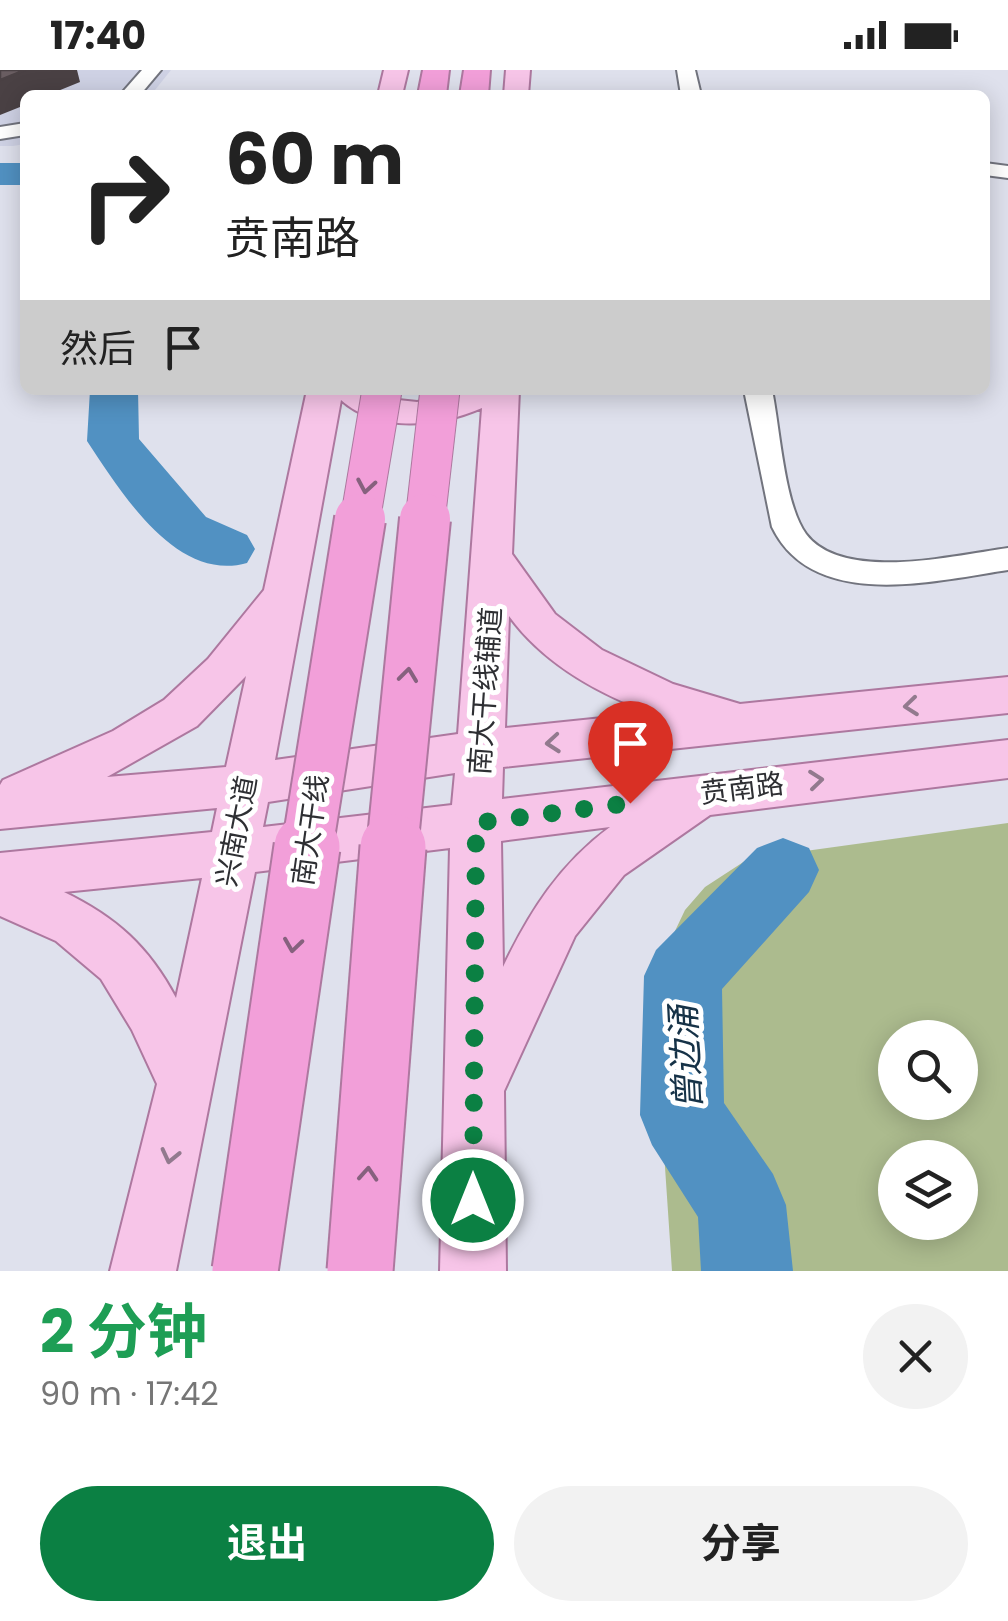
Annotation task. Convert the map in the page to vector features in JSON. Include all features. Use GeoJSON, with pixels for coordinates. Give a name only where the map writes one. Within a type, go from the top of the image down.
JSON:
{"type":"FeatureCollection","features":[{"type":"Feature","properties":{"kind":"highway","name":"南大干线"},"geometry":{"type":"LineString","coordinates":[[246,1271],[325,726],[381,395]]}},
{"type":"Feature","properties":{"kind":"highway"},"geometry":{"type":"LineString","coordinates":[[360,1271],[402,724],[439,395]]}},
{"type":"Feature","properties":{"kind":"main road","name":"兴南大道"},"geometry":{"type":"LineString","coordinates":[[142,1271],[187,1083],[281,592],[324,395]]}},
{"type":"Feature","properties":{"kind":"main road"},"geometry":{"type":"LineString","coordinates":[[354,395],[359,402],[413,412],[472,404],[481,395]]}},
{"type":"Feature","properties":{"kind":"main road"},"geometry":{"type":"LineString","coordinates":[[501,395],[494,559],[526,608],[549,634],[601,672],[706,714],[748,724]]}},
{"type":"Feature","properties":{"kind":"main road","name":"南大干线辅道"},"geometry":{"type":"LineString","coordinates":[[476,823],[494,559]]}},
{"type":"Feature","properties":{"kind":"main road"},"geometry":{"type":"LineString","coordinates":[[0,806],[138,742],[180,713],[222,674],[281,592]]}},
{"type":"Feature","properties":{"kind":"main road"},"geometry":{"type":"LineString","coordinates":[[0,806],[245,785],[479,750],[1008,697],[1004,710],[1008,726]]}},
{"type":"Feature","properties":{"kind":"main road","name":"贲南路"},"geometry":{"type":"LineString","coordinates":[[0,876],[231,855],[722,790],[1008,759]]}},
{"type":"Feature","properties":{"kind":"main road"},"geometry":{"type":"LineString","coordinates":[[474,1088],[511,1016],[535,954],[569,895],[606,856],[634,836],[722,790]]}},
{"type":"Feature","properties":{"kind":"main road"},"geometry":{"type":"LineString","coordinates":[[473,1271],[476,823]]}},
{"type":"Feature","properties":{"kind":"main road"},"geometry":{"type":"LineString","coordinates":[[0,892],[63,914],[104,939],[140,985],[187,1083]]}},
{"type":"Feature","properties":{"kind":"street"},"geometry":{"type":"LineString","coordinates":[[134,90],[152,70]]}},
{"type":"Feature","properties":{"kind":"street"},"geometry":{"type":"LineString","coordinates":[[759,395],[792,537],[815,558],[873,573],[1008,560]]}},
{"type":"Feature","properties":{"kind":"shaded area"},"geometry":{"type":"Polygon","coordinates":[[[0,70],[171,70],[155,90],[20,90],[20,145],[0,146],[0,70]]]}},
{"type":"Feature","properties":{"kind":"green space"},"geometry":{"type":"Polygon","coordinates":[[[1008,823],[1008,1271],[672,1271],[655,973],[685,910],[705,887],[748,859],[1008,823]]]}},
{"type":"Feature","properties":{"kind":"building"},"geometry":{"type":"Polygon","coordinates":[[[0,70],[25,70],[0,80],[0,70]]]}},
{"type":"Feature","properties":{"kind":"waterway"},"geometry":{"type":"LineString","coordinates":[[0,174],[20,174]]}},
{"type":"Feature","properties":{"kind":"waterway"},"geometry":{"type":"LineString","coordinates":[[114,395],[113,441],[186,530],[227,549]]}},
{"type":"Feature","properties":{"kind":"waterway","name":"曾边涌"},"geometry":{"type":"LineString","coordinates":[[747,1271],[742,1205],[682,1115],[683,976],[783,870]]}},
{"type":"Feature","properties":{"kind":"route"},"geometry":{"type":"LineString","coordinates":[[473,1200],[476,823],[630,803]]}}]}
